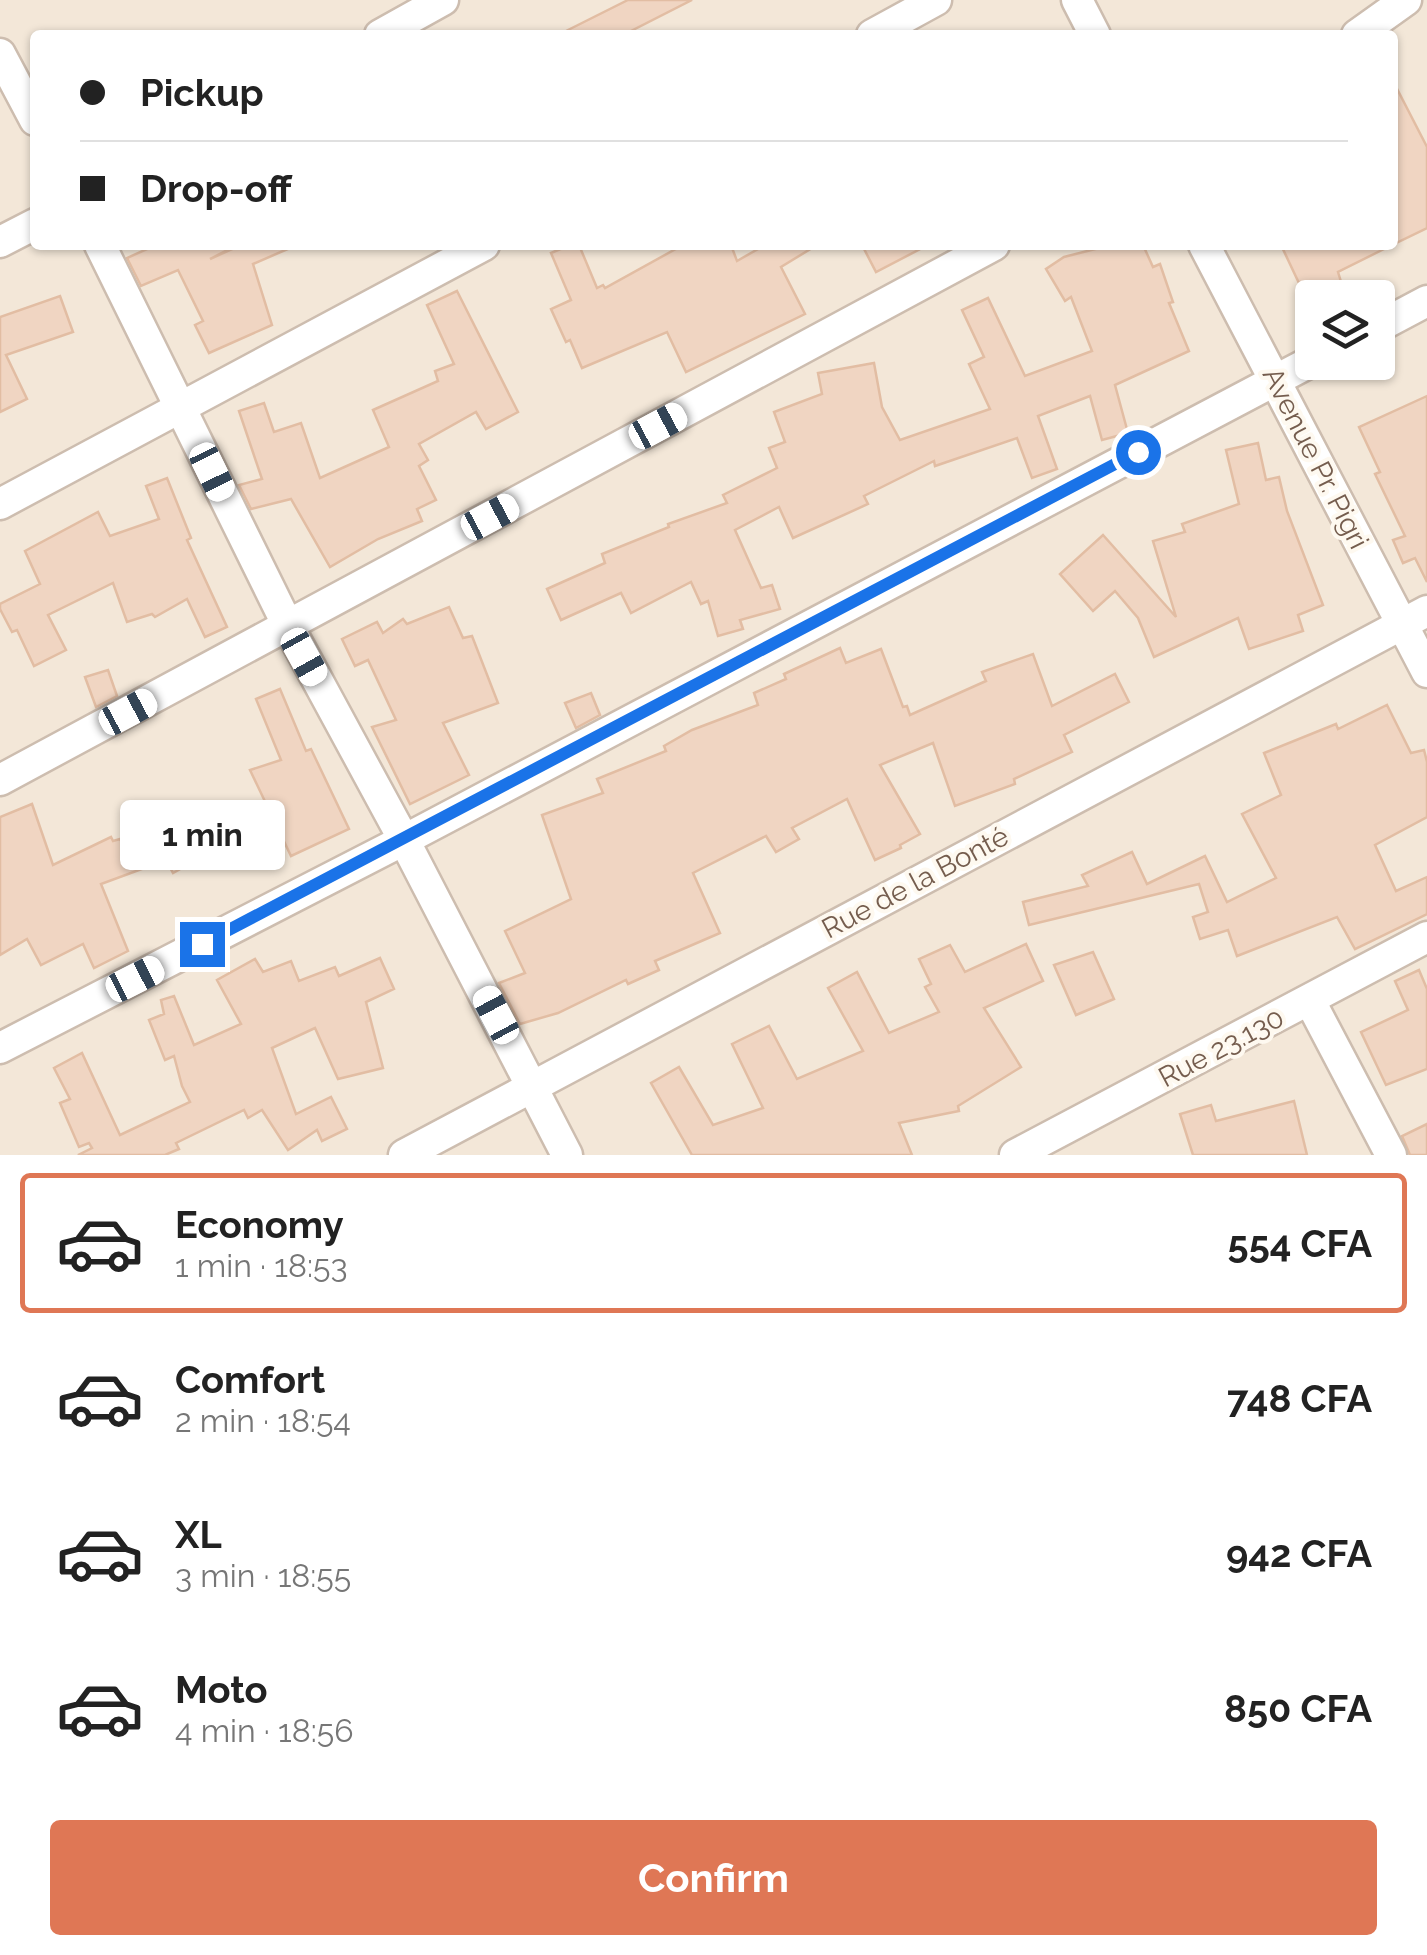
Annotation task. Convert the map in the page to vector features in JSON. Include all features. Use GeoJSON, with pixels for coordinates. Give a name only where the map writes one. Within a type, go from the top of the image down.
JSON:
{"type":"FeatureCollection","features":[{"type":"Feature","properties":{"kind":"street"},"geometry":{"type":"LineString","coordinates":[[389,30],[443,0]]}},
{"type":"Feature","properties":{"kind":"street"},"geometry":{"type":"LineString","coordinates":[[881,30],[936,0]]}},
{"type":"Feature","properties":{"kind":"street"},"geometry":{"type":"LineString","coordinates":[[1077,0],[1092,30]]}},
{"type":"Feature","properties":{"kind":"street"},"geometry":{"type":"LineString","coordinates":[[1364,30],[1406,0]]}},
{"type":"Feature","properties":{"kind":"street"},"geometry":{"type":"LineString","coordinates":[[0,54],[30,111]]}},
{"type":"Feature","properties":{"kind":"street"},"geometry":{"type":"LineString","coordinates":[[0,242],[30,227]]}},
{"type":"Feature","properties":{"kind":"street"},"geometry":{"type":"LineString","coordinates":[[102,250],[288,626],[568,1155]]}},
{"type":"Feature","properties":{"kind":"street"},"geometry":{"type":"LineString","coordinates":[[0,504],[475,250]]}},
{"type":"Feature","properties":{"kind":"street"},"geometry":{"type":"LineString","coordinates":[[0,780],[985,250]]}},
{"type":"Feature","properties":{"kind":"street","name":"Avenue Pr. Pigri"},"geometry":{"type":"LineString","coordinates":[[1207,250],[1276,380],[1414,617],[1427,672]]}},
{"type":"Feature","properties":{"kind":"street"},"geometry":{"type":"LineString","coordinates":[[1395,317],[1427,300]]}},
{"type":"Feature","properties":{"kind":"street"},"geometry":{"type":"LineString","coordinates":[[0,1048],[404,840],[1295,370]]}},
{"type":"Feature","properties":{"kind":"street","name":"Rue de la Bonté"},"geometry":{"type":"LineString","coordinates":[[404,1155],[1414,617]]}},
{"type":"Feature","properties":{"kind":"street","name":"Rue 23.130"},"geometry":{"type":"LineString","coordinates":[[1015,1155],[1427,936]]}},
{"type":"Feature","properties":{"kind":"street"},"geometry":{"type":"LineString","coordinates":[[1310,1001],[1391,1155]]}},
{"type":"Feature","properties":{"kind":"shaded area"},"geometry":{"type":"Polygon","coordinates":[[[0,0],[1427,0],[1427,1155],[0,1155],[0,0]]]}},
{"type":"Feature","properties":{"kind":"building"},"geometry":{"type":"Polygon","coordinates":[[[628,0],[692,0],[633,30],[568,30],[628,0]]]}},
{"type":"Feature","properties":{"kind":"building"},"geometry":{"type":"Polygon","coordinates":[[[1398,91],[1427,147],[1427,228],[1398,242],[1398,91]]]}},
{"type":"Feature","properties":{"kind":"building"},"geometry":{"type":"Polygon","coordinates":[[[145,250],[227,250],[210,259],[230,250],[285,250],[253,264],[272,325],[209,353],[195,325],[203,321],[178,270],[141,286],[127,258],[145,250]]]}},
{"type":"Feature","properties":{"kind":"building"},"geometry":{"type":"Polygon","coordinates":[[[581,250],[597,288],[605,288],[674,250],[733,250],[737,261],[756,250],[809,250],[781,267],[805,314],[686,372],[667,332],[582,368],[551,309],[571,300],[551,253],[581,250]]]}},
{"type":"Feature","properties":{"kind":"building"},"geometry":{"type":"Polygon","coordinates":[[[865,250],[918,250],[876,272],[865,250]]]}},
{"type":"Feature","properties":{"kind":"building"},"geometry":{"type":"Polygon","coordinates":[[[1091,250],[1145,250],[1153,267],[1160,264],[1173,302],[1169,303],[1189,351],[1115,385],[1128,433],[1102,440],[1090,396],[1038,416],[1057,469],[1032,478],[1017,438],[935,466],[934,461],[864,496],[868,504],[793,538],[779,507],[735,530],[761,588],[772,585],[780,609],[740,620],[743,629],[718,636],[708,601],[701,604],[691,582],[631,613],[621,593],[561,620],[547,589],[605,563],[602,554],[727,503],[723,495],[777,468],[769,448],[785,442],[774,412],[822,394],[818,373],[874,363],[882,407],[900,440],[990,409],[969,364],[984,357],[962,310],[988,298],[1025,376],[1092,351],[1071,297],[1065,301],[1046,269],[1064,257],[1091,250]]]}},
{"type":"Feature","properties":{"kind":"building"},"geometry":{"type":"Polygon","coordinates":[[[1283,250],[1382,250],[1338,272],[1340,280],[1298,280],[1283,250]]]}},
{"type":"Feature","properties":{"kind":"building"},"geometry":{"type":"Polygon","coordinates":[[[457,291],[518,412],[486,429],[476,412],[419,444],[428,460],[419,466],[436,500],[417,509],[422,521],[378,539],[330,567],[291,499],[251,509],[239,485],[262,479],[239,411],[264,403],[274,432],[301,423],[320,478],[389,447],[373,410],[438,381],[435,371],[454,364],[427,305],[457,291]]]}},
{"type":"Feature","properties":{"kind":"building"},"geometry":{"type":"Polygon","coordinates":[[[60,296],[73,332],[6,355],[27,399],[0,412],[0,317],[60,296]]]}},
{"type":"Feature","properties":{"kind":"building"},"geometry":{"type":"Polygon","coordinates":[[[1427,396],[1427,582],[1415,558],[1403,563],[1393,540],[1405,536],[1375,474],[1380,472],[1359,427],[1427,396]]]}},
{"type":"Feature","properties":{"kind":"building"},"geometry":{"type":"Polygon","coordinates":[[[1258,443],[1266,480],[1279,477],[1287,511],[1323,605],[1298,615],[1303,631],[1249,649],[1238,618],[1154,657],[1138,618],[1115,591],[1093,611],[1060,574],[1103,535],[1176,617],[1153,541],[1185,532],[1182,524],[1239,504],[1226,450],[1258,443]]]}},
{"type":"Feature","properties":{"kind":"building"},"geometry":{"type":"Polygon","coordinates":[[[167,478],[191,538],[187,540],[227,627],[205,637],[187,599],[155,617],[152,614],[127,622],[113,583],[48,615],[66,650],[34,666],[17,630],[12,632],[0,609],[0,604],[40,584],[25,551],[98,512],[110,536],[159,519],[146,486],[167,478]]]}},
{"type":"Feature","properties":{"kind":"building"},"geometry":{"type":"Polygon","coordinates":[[[449,607],[463,638],[472,636],[498,703],[443,723],[469,775],[410,804],[372,727],[396,720],[368,660],[355,666],[342,639],[377,622],[383,633],[403,619],[407,624],[449,607]]]}},
{"type":"Feature","properties":{"kind":"building"},"geometry":{"type":"Polygon","coordinates":[[[840,648],[846,663],[881,649],[903,707],[907,706],[910,715],[986,681],[982,672],[1033,654],[1052,706],[1115,674],[1129,702],[1064,735],[1072,752],[1014,779],[1015,784],[955,806],[933,743],[880,765],[920,834],[900,845],[901,848],[875,860],[847,799],[792,828],[799,839],[776,852],[766,836],[693,873],[720,933],[655,961],[659,970],[628,984],[626,980],[558,1013],[520,1024],[499,983],[525,973],[505,931],[571,899],[542,815],[603,793],[597,779],[666,751],[664,746],[692,730],[758,705],[754,693],[840,648]]]}},
{"type":"Feature","properties":{"kind":"building"},"geometry":{"type":"Polygon","coordinates":[[[108,670],[117,696],[96,707],[85,677],[108,670]]]}},
{"type":"Feature","properties":{"kind":"building"},"geometry":{"type":"Polygon","coordinates":[[[280,689],[306,751],[311,749],[349,829],[291,856],[250,770],[281,760],[256,699],[280,689]]]}},
{"type":"Feature","properties":{"kind":"building"},"geometry":{"type":"Polygon","coordinates":[[[591,693],[600,715],[576,728],[565,703],[591,693]]]}},
{"type":"Feature","properties":{"kind":"building"},"geometry":{"type":"Polygon","coordinates":[[[1387,705],[1411,753],[1424,750],[1427,817],[1375,845],[1396,891],[1427,877],[1427,914],[1355,949],[1337,917],[1237,956],[1228,930],[1200,939],[1193,917],[1208,912],[1199,884],[1029,925],[1023,902],[1088,886],[1082,875],[1132,852],[1147,884],[1205,856],[1227,902],[1276,878],[1242,814],[1281,795],[1264,753],[1336,724],[1338,729],[1387,705]]]}},
{"type":"Feature","properties":{"kind":"building"},"geometry":{"type":"Polygon","coordinates":[[[32,804],[53,865],[111,837],[113,841],[120,839],[129,854],[187,822],[205,855],[173,873],[166,860],[101,884],[128,951],[94,968],[83,944],[41,965],[27,939],[0,955],[0,817],[32,804]]]}},
{"type":"Feature","properties":{"kind":"building"},"geometry":{"type":"Polygon","coordinates":[[[1026,944],[1043,981],[984,1008],[1021,1067],[958,1106],[959,1111],[899,1123],[912,1155],[692,1155],[651,1083],[679,1067],[713,1125],[763,1108],[732,1044],[769,1026],[797,1079],[863,1051],[828,988],[857,972],[889,1033],[939,1012],[925,987],[931,984],[919,959],[950,945],[965,972],[1026,944]]]}},
{"type":"Feature","properties":{"kind":"building"},"geometry":{"type":"Polygon","coordinates":[[[1093,952],[1114,999],[1076,1015],[1054,965],[1093,952]]]}},
{"type":"Feature","properties":{"kind":"building"},"geometry":{"type":"Polygon","coordinates":[[[380,958],[394,989],[366,1002],[383,1068],[338,1079],[315,1028],[272,1048],[296,1114],[331,1097],[347,1129],[322,1141],[317,1130],[288,1150],[262,1110],[248,1118],[244,1110],[176,1143],[179,1149],[165,1155],[78,1155],[92,1148],[89,1143],[79,1147],[60,1103],[70,1099],[54,1068],[82,1053],[120,1135],[190,1102],[174,1056],[165,1060],[149,1020],[164,1014],[161,1000],[174,996],[194,1045],[241,1024],[217,980],[255,959],[263,972],[291,961],[299,981],[335,967],[339,976],[380,958]]]}},
{"type":"Feature","properties":{"kind":"building"},"geometry":{"type":"Polygon","coordinates":[[[1419,970],[1427,989],[1427,1069],[1386,1085],[1361,1032],[1408,1010],[1395,981],[1419,970]]]}},
{"type":"Feature","properties":{"kind":"building"},"geometry":{"type":"Polygon","coordinates":[[[1294,1101],[1307,1155],[1193,1155],[1180,1114],[1211,1105],[1216,1121],[1294,1101]]]}},
{"type":"Feature","properties":{"kind":"building"},"geometry":{"type":"Polygon","coordinates":[[[1427,1124],[1427,1155],[1410,1155],[1402,1136],[1427,1124]]]}},
{"type":"Feature","properties":{"kind":"route"},"geometry":{"type":"LineString","coordinates":[[202,944],[1138,452]]}}]}
